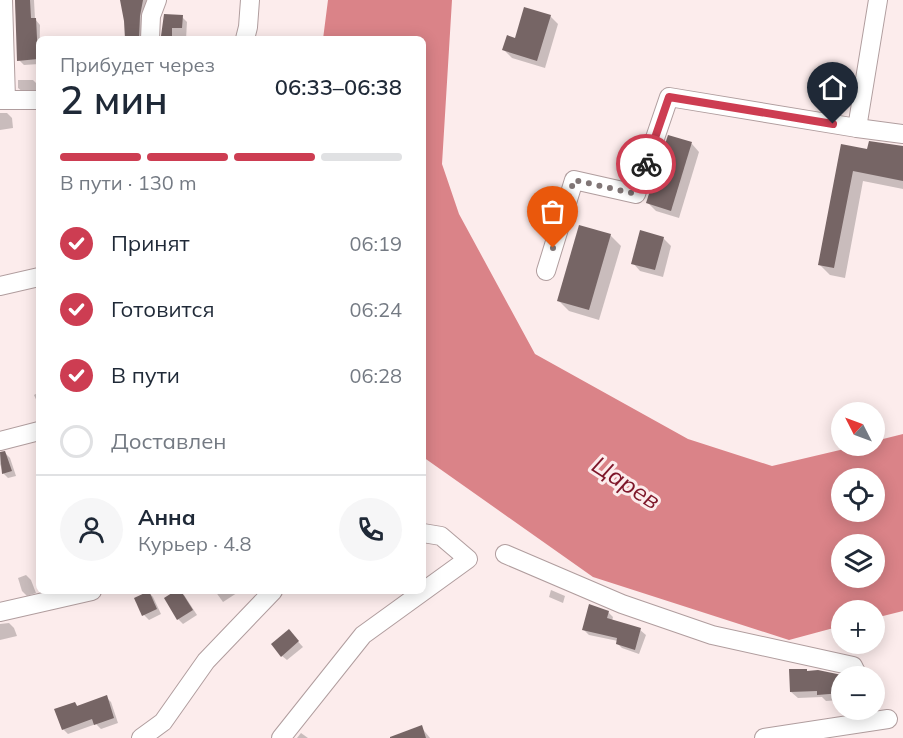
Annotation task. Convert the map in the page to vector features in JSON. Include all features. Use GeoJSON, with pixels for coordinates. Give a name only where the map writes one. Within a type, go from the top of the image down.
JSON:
{"type":"FeatureCollection","features":[{"type":"Feature","properties":{"kind":"street"},"geometry":{"type":"LineString","coordinates":[[3,0],[3,99],[36,100]]}},
{"type":"Feature","properties":{"kind":"street"},"geometry":{"type":"LineString","coordinates":[[150,36],[151,16],[157,0]]}},
{"type":"Feature","properties":{"kind":"street"},"geometry":{"type":"LineString","coordinates":[[246,36],[250,0]]}},
{"type":"Feature","properties":{"kind":"street"},"geometry":{"type":"LineString","coordinates":[[857,128],[878,0]]}},
{"type":"Feature","properties":{"kind":"street"},"geometry":{"type":"LineString","coordinates":[[546,271],[574,180],[636,194],[669,97],[903,134]]}},
{"type":"Feature","properties":{"kind":"street"},"geometry":{"type":"LineString","coordinates":[[0,286],[36,278]]}},
{"type":"Feature","properties":{"kind":"street"},"geometry":{"type":"LineString","coordinates":[[0,441],[36,432]]}},
{"type":"Feature","properties":{"kind":"street"},"geometry":{"type":"LineString","coordinates":[[426,534],[441,536],[468,559],[426,589]]}},
{"type":"Feature","properties":{"kind":"street"},"geometry":{"type":"LineString","coordinates":[[505,554],[622,604],[712,635],[853,666]]}},
{"type":"Feature","properties":{"kind":"street"},"geometry":{"type":"LineString","coordinates":[[0,612],[79,594]]}},
{"type":"Feature","properties":{"kind":"street"},"geometry":{"type":"LineString","coordinates":[[141,738],[163,722],[206,661],[270,594]]}},
{"type":"Feature","properties":{"kind":"street"},"geometry":{"type":"LineString","coordinates":[[281,738],[363,635],[420,594]]}},
{"type":"Feature","properties":{"kind":"street"},"geometry":{"type":"LineString","coordinates":[[764,738],[888,716]]}},
{"type":"Feature","properties":{"kind":"water","name":"Царев"},"geometry":{"type":"Polygon","coordinates":[[[328,0],[452,0],[442,164],[459,214],[535,354],[688,439],[772,466],[831,452],[831,456],[885,456],[885,438],[903,434],[903,611],[885,616],[885,600],[831,600],[831,629],[789,640],[593,577],[426,459],[426,36],[323,36],[328,0]]]}},
{"type":"Feature","properties":{"kind":"building"},"geometry":{"type":"Polygon","coordinates":[[[15,0],[30,0],[31,18],[36,18],[36,59],[17,61],[15,0]]]}},
{"type":"Feature","properties":{"kind":"building"},"geometry":{"type":"Polygon","coordinates":[[[120,0],[143,0],[139,36],[125,36],[120,0]]]}},
{"type":"Feature","properties":{"kind":"building"},"geometry":{"type":"Polygon","coordinates":[[[524,7],[551,15],[537,61],[502,50],[507,35],[515,38],[524,7]]]}},
{"type":"Feature","properties":{"kind":"building"},"geometry":{"type":"Polygon","coordinates":[[[164,14],[183,15],[182,28],[172,28],[172,36],[161,36],[164,14]]]}},
{"type":"Feature","properties":{"kind":"building"},"geometry":{"type":"Polygon","coordinates":[[[668,135],[692,142],[671,211],[646,203],[668,135]]]}},
{"type":"Feature","properties":{"kind":"building"},"geometry":{"type":"Polygon","coordinates":[[[869,141],[903,146],[903,181],[853,171],[834,268],[818,265],[841,144],[867,149],[869,141]]]}},
{"type":"Feature","properties":{"kind":"building"},"geometry":{"type":"Polygon","coordinates":[[[579,225],[611,234],[589,310],[557,301],[579,225]]]}},
{"type":"Feature","properties":{"kind":"building"},"geometry":{"type":"Polygon","coordinates":[[[640,230],[664,237],[655,270],[631,264],[640,230]]]}},
{"type":"Feature","properties":{"kind":"building"},"geometry":{"type":"Polygon","coordinates":[[[5,451],[12,471],[2,474],[0,452],[5,451]]]}},
{"type":"Feature","properties":{"kind":"building"},"geometry":{"type":"Polygon","coordinates":[[[143,594],[150,594],[157,609],[142,616],[134,598],[143,594]]]}},
{"type":"Feature","properties":{"kind":"building"},"geometry":{"type":"Polygon","coordinates":[[[170,594],[183,594],[193,610],[177,620],[164,598],[170,594]]]}},
{"type":"Feature","properties":{"kind":"building"},"geometry":{"type":"Polygon","coordinates":[[[589,604],[609,611],[607,618],[641,628],[635,650],[616,644],[617,638],[582,630],[589,604]]]}},
{"type":"Feature","properties":{"kind":"building"},"geometry":{"type":"Polygon","coordinates":[[[289,629],[299,641],[281,657],[271,644],[289,629]]]}},
{"type":"Feature","properties":{"kind":"building"},"geometry":{"type":"Polygon","coordinates":[[[789,669],[831,673],[831,694],[817,695],[817,691],[790,692],[789,669]]]}},
{"type":"Feature","properties":{"kind":"building"},"geometry":{"type":"Polygon","coordinates":[[[107,695],[114,718],[94,725],[92,719],[62,730],[54,709],[75,702],[77,706],[107,695]]]}},
{"type":"Feature","properties":{"kind":"building"},"geometry":{"type":"Polygon","coordinates":[[[422,725],[426,738],[390,738],[390,737],[422,725]]]}},
{"type":"Feature","properties":{"kind":"way so far"},"geometry":{"type":"LineString","coordinates":[[553,248],[574,180],[636,194],[646,164]]}},
{"type":"Feature","properties":{"kind":"route"},"geometry":{"type":"LineString","coordinates":[[646,164],[669,97],[833,124]]}}]}
